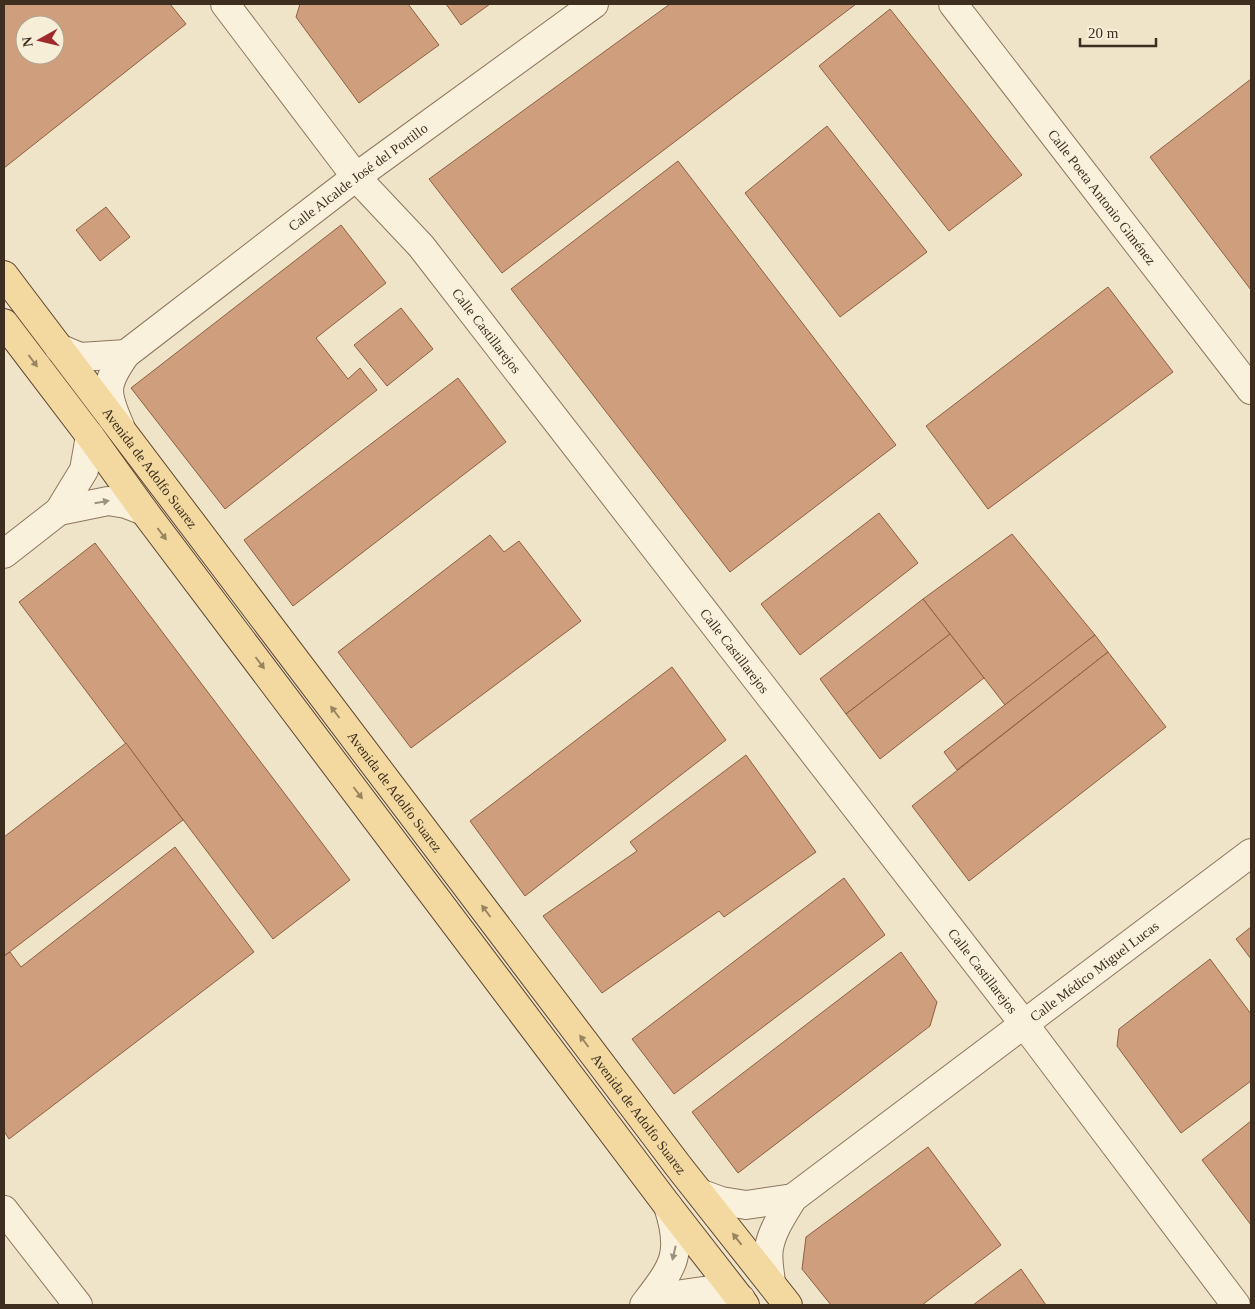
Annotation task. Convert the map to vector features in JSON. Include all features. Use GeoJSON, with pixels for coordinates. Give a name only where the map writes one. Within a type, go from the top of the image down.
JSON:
{"type":"FeatureCollection","features":[{"type":"Feature","properties":{"kind":"main road","name":"Avenida de Adolfo Suarez"},"geometry":{"type":"LineString","coordinates":[[4,275],[788,1305]]}},
{"type":"Feature","properties":{"kind":"main road","name":"Avenida de Adolfo Suarez"},"geometry":{"type":"LineString","coordinates":[[4,323],[668,1206],[743,1302]]}},
{"type":"Feature","properties":{"kind":"street","name":"Calle Castillarejos"},"geometry":{"type":"LineString","coordinates":[[225,4],[356,177],[420,246],[1024,1024],[1236,1305]]}},
{"type":"Feature","properties":{"kind":"street","name":"Calle Alcalde José del Portillo"},"geometry":{"type":"LineString","coordinates":[[126,354],[356,177],[594,4]]}},
{"type":"Feature","properties":{"kind":"street","name":"Calle Poeta Antonio Giménez"},"geometry":{"type":"LineString","coordinates":[[953,4],[1251,390]]}},
{"type":"Feature","properties":{"kind":"street"},"geometry":{"type":"LineString","coordinates":[[59,348],[80,357],[126,354]]}},
{"type":"Feature","properties":{"kind":"street"},"geometry":{"type":"LineString","coordinates":[[123,433],[110,403],[108,388],[115,370],[126,354]]}},
{"type":"Feature","properties":{"kind":"street"},"geometry":{"type":"LineString","coordinates":[[4,554],[59,511],[84,470],[90,436]]}},
{"type":"Feature","properties":{"kind":"street"},"geometry":{"type":"LineString","coordinates":[[59,511],[108,501],[126,504],[144,511]]}},
{"type":"Feature","properties":{"kind":"street","name":"Calle Médico Miguel Lucas"},"geometry":{"type":"LineString","coordinates":[[793,1198],[1251,853]]}},
{"type":"Feature","properties":{"kind":"street"},"geometry":{"type":"LineString","coordinates":[[702,1194],[721,1201],[746,1205],[793,1198]]}},
{"type":"Feature","properties":{"kind":"street"},"geometry":{"type":"LineString","coordinates":[[771,1284],[768,1264],[769,1248],[777,1227],[793,1198]]}},
{"type":"Feature","properties":{"kind":"street"},"geometry":{"type":"LineString","coordinates":[[644,1305],[668,1273],[676,1249],[675,1226],[668,1206]]}},
{"type":"Feature","properties":{"kind":"street"},"geometry":{"type":"LineString","coordinates":[[4,1210],[78,1305]]}},
{"type":"Feature","properties":{"kind":"street"},"geometry":{"type":"LineString","coordinates":[[654,1305],[675,1295],[710,1290],[743,1302]]}},
{"type":"Feature","properties":{"kind":"building"},"geometry":{"type":"Polygon","coordinates":[[[4,4],[170,4],[186,24],[4,168],[4,4]]]}},
{"type":"Feature","properties":{"kind":"building"},"geometry":{"type":"Polygon","coordinates":[[[300,4],[408,4],[439,45],[359,103],[296,17],[300,4]]]}},
{"type":"Feature","properties":{"kind":"building"},"geometry":{"type":"Polygon","coordinates":[[[446,4],[490,4],[461,25],[446,4]]]}},
{"type":"Feature","properties":{"kind":"building"},"geometry":{"type":"Polygon","coordinates":[[[670,4],[856,4],[502,273],[429,179],[670,4]]]}},
{"type":"Feature","properties":{"kind":"building"},"geometry":{"type":"Polygon","coordinates":[[[890,9],[1022,175],[949,231],[819,66],[890,9]]]}},
{"type":"Feature","properties":{"kind":"building"},"geometry":{"type":"Polygon","coordinates":[[[1251,79],[1251,290],[1150,157],[1251,79]]]}},
{"type":"Feature","properties":{"kind":"building"},"geometry":{"type":"Polygon","coordinates":[[[827,126],[927,252],[840,317],[745,193],[827,126]]]}},
{"type":"Feature","properties":{"kind":"building"},"geometry":{"type":"Polygon","coordinates":[[[678,161],[896,445],[730,572],[511,289],[678,161]]]}},
{"type":"Feature","properties":{"kind":"building"},"geometry":{"type":"Polygon","coordinates":[[[106,207],[130,237],[100,261],[76,230],[106,207]]]}},
{"type":"Feature","properties":{"kind":"building"},"geometry":{"type":"Polygon","coordinates":[[[341,225],[386,283],[316,338],[348,379],[360,368],[377,390],[225,509],[131,388],[341,225]]]}},
{"type":"Feature","properties":{"kind":"building"},"geometry":{"type":"Polygon","coordinates":[[[1108,287],[1173,372],[988,509],[926,426],[1108,287]]]}},
{"type":"Feature","properties":{"kind":"building"},"geometry":{"type":"Polygon","coordinates":[[[401,308],[433,349],[387,386],[354,345],[401,308]]]}},
{"type":"Feature","properties":{"kind":"building"},"geometry":{"type":"Polygon","coordinates":[[[458,378],[506,442],[293,606],[244,540],[458,378]]]}},
{"type":"Feature","properties":{"kind":"building"},"geometry":{"type":"Polygon","coordinates":[[[879,513],[918,563],[800,655],[761,604],[879,513]]]}},
{"type":"Feature","properties":{"kind":"building"},"geometry":{"type":"Polygon","coordinates":[[[1012,534],[1095,635],[1005,705],[923,599],[1012,534]]]}},
{"type":"Feature","properties":{"kind":"building"},"geometry":{"type":"Polygon","coordinates":[[[490,535],[504,552],[519,541],[581,621],[411,748],[338,652],[490,535]]]}},
{"type":"Feature","properties":{"kind":"building"},"geometry":{"type":"Polygon","coordinates":[[[95,543],[350,880],[273,939],[19,602],[95,543]]]}},
{"type":"Feature","properties":{"kind":"building"},"geometry":{"type":"Polygon","coordinates":[[[923,599],[950,634],[846,714],[820,679],[923,599]]]}},
{"type":"Feature","properties":{"kind":"building"},"geometry":{"type":"Polygon","coordinates":[[[950,634],[984,678],[880,759],[846,714],[950,634]]]}},
{"type":"Feature","properties":{"kind":"building"},"geometry":{"type":"Polygon","coordinates":[[[1095,635],[1108,652],[957,770],[944,752],[1095,635]]]}},
{"type":"Feature","properties":{"kind":"building"},"geometry":{"type":"Polygon","coordinates":[[[1108,652],[1166,727],[969,881],[912,806],[1108,652]]]}},
{"type":"Feature","properties":{"kind":"building"},"geometry":{"type":"Polygon","coordinates":[[[672,667],[726,740],[525,896],[470,821],[672,667]]]}},
{"type":"Feature","properties":{"kind":"building"},"geometry":{"type":"Polygon","coordinates":[[[126,743],[183,820],[4,956],[4,837],[126,743]]]}},
{"type":"Feature","properties":{"kind":"building"},"geometry":{"type":"Polygon","coordinates":[[[746,755],[816,852],[724,917],[719,911],[602,993],[543,916],[637,851],[630,842],[746,755]]]}},
{"type":"Feature","properties":{"kind":"building"},"geometry":{"type":"Polygon","coordinates":[[[175,847],[254,952],[9,1139],[4,1131],[4,956],[10,952],[21,967],[175,847]]]}},
{"type":"Feature","properties":{"kind":"building"},"geometry":{"type":"Polygon","coordinates":[[[844,878],[885,935],[674,1094],[632,1039],[844,878]]]}},
{"type":"Feature","properties":{"kind":"building"},"geometry":{"type":"Polygon","coordinates":[[[1251,927],[1251,959],[1236,939],[1251,927]]]}},
{"type":"Feature","properties":{"kind":"building"},"geometry":{"type":"Polygon","coordinates":[[[901,952],[937,1002],[930,1026],[738,1173],[692,1112],[901,952]]]}},
{"type":"Feature","properties":{"kind":"building"},"geometry":{"type":"Polygon","coordinates":[[[1210,959],[1251,1014],[1251,1081],[1181,1133],[1117,1046],[1119,1029],[1210,959]]]}},
{"type":"Feature","properties":{"kind":"building"},"geometry":{"type":"Polygon","coordinates":[[[1251,1121],[1251,1225],[1202,1160],[1251,1121]]]}},
{"type":"Feature","properties":{"kind":"building"},"geometry":{"type":"Polygon","coordinates":[[[928,1147],[1001,1245],[922,1305],[831,1305],[802,1269],[806,1237],[928,1147]]]}},
{"type":"Feature","properties":{"kind":"building"},"geometry":{"type":"Polygon","coordinates":[[[1021,1269],[1046,1305],[973,1305],[1021,1269]]]}}]}
